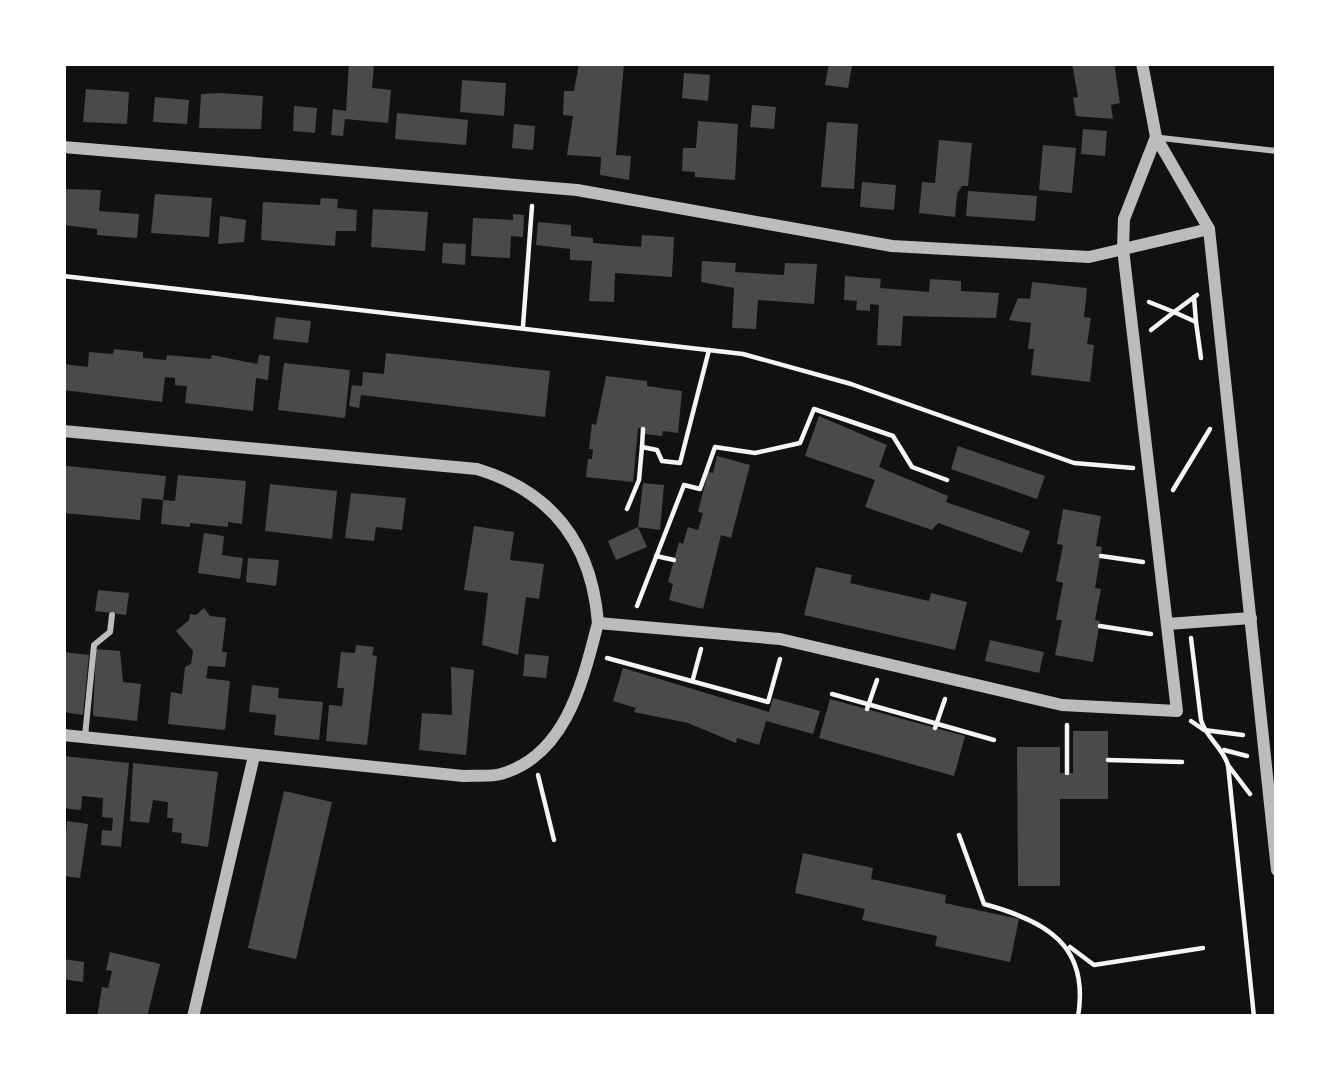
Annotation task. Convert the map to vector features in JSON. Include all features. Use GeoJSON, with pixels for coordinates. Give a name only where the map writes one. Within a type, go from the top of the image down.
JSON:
{"type":"FeatureCollection","features":[{"type":"Feature","properties":{"kind":"street"},"geometry":{"type":"LineString","coordinates":[[1142,63],[1156,137],[1209,229],[1277,871]]}},
{"type":"Feature","properties":{"kind":"street"},"geometry":{"type":"LineString","coordinates":[[598,623],[786,640],[1067,706],[1177,711],[1123,249],[1124,219],[1156,137]]}},
{"type":"Feature","properties":{"kind":"street"},"geometry":{"type":"LineString","coordinates":[[63,147],[534,185],[652,201],[892,246],[1089,257],[1209,229]]}},
{"type":"Feature","properties":{"kind":"street"},"geometry":{"type":"LineString","coordinates":[[63,431],[478,469],[497,475],[533,494],[570,533],[595,588],[598,623],[568,714],[556,735],[533,757],[500,774],[463,776],[63,735]]}},
{"type":"Feature","properties":{"kind":"street"},"geometry":{"type":"LineString","coordinates":[[1168,630],[1251,618]]}},
{"type":"Feature","properties":{"kind":"street"},"geometry":{"type":"LineString","coordinates":[[193,1017],[254,756]]}},
{"type":"Feature","properties":{"kind":"lane"},"geometry":{"type":"LineString","coordinates":[[1156,137],[1277,151]]}},
{"type":"Feature","properties":{"kind":"lane"},"geometry":{"type":"LineString","coordinates":[[85,737],[94,645],[110,632],[112,616]]}},
{"type":"Feature","properties":{"kind":"path"},"geometry":{"type":"LineString","coordinates":[[523,326],[534,185]]}},
{"type":"Feature","properties":{"kind":"path"},"geometry":{"type":"LineString","coordinates":[[63,276],[743,354],[851,384],[1075,463],[1148,468]]}},
{"type":"Feature","properties":{"kind":"path"},"geometry":{"type":"LineString","coordinates":[[1174,312],[1214,283]]}},
{"type":"Feature","properties":{"kind":"path"},"geometry":{"type":"LineString","coordinates":[[1127,293],[1196,322]]}},
{"type":"Feature","properties":{"kind":"path"},"geometry":{"type":"LineString","coordinates":[[1194,298],[1202,366]]}},
{"type":"Feature","properties":{"kind":"path"},"geometry":{"type":"LineString","coordinates":[[641,447],[657,450],[662,461],[680,463],[709,350]]}},
{"type":"Feature","properties":{"kind":"path"},"geometry":{"type":"LineString","coordinates":[[638,604],[684,484],[702,489],[715,447],[755,453],[800,443],[814,409],[893,436],[912,467],[947,480]]}},
{"type":"Feature","properties":{"kind":"path"},"geometry":{"type":"LineString","coordinates":[[1171,492],[1210,432],[1208,410]]}},
{"type":"Feature","properties":{"kind":"path"},"geometry":{"type":"LineString","coordinates":[[627,508],[638,480],[641,433]]}},
{"type":"Feature","properties":{"kind":"path"},"geometry":{"type":"LineString","coordinates":[[656,556],[674,560]]}},
{"type":"Feature","properties":{"kind":"path"},"geometry":{"type":"LineString","coordinates":[[1100,556],[1160,565]]}},
{"type":"Feature","properties":{"kind":"path"},"geometry":{"type":"LineString","coordinates":[[1190,624],[1204,730]]}},
{"type":"Feature","properties":{"kind":"path"},"geometry":{"type":"LineString","coordinates":[[1100,626],[1168,630]]}},
{"type":"Feature","properties":{"kind":"path"},"geometry":{"type":"LineString","coordinates":[[590,653],[736,697],[768,701],[786,640]]}},
{"type":"Feature","properties":{"kind":"path"},"geometry":{"type":"LineString","coordinates":[[868,707],[882,663]]}},
{"type":"Feature","properties":{"kind":"path"},"geometry":{"type":"LineString","coordinates":[[692,681],[697,665]]}},
{"type":"Feature","properties":{"kind":"path"},"geometry":{"type":"LineString","coordinates":[[936,725],[952,680]]}},
{"type":"Feature","properties":{"kind":"path"},"geometry":{"type":"LineString","coordinates":[[832,694],[994,740]]}},
{"type":"Feature","properties":{"kind":"path"},"geometry":{"type":"LineString","coordinates":[[1067,706],[1067,773]]}},
{"type":"Feature","properties":{"kind":"path"},"geometry":{"type":"LineString","coordinates":[[1177,711],[1224,751],[1228,765],[1254,1017]]}},
{"type":"Feature","properties":{"kind":"path"},"geometry":{"type":"LineString","coordinates":[[1204,730],[1263,738]]}},
{"type":"Feature","properties":{"kind":"path"},"geometry":{"type":"LineString","coordinates":[[533,757],[554,840]]}},
{"type":"Feature","properties":{"kind":"path"},"geometry":{"type":"LineString","coordinates":[[1108,760],[1182,762]]}},
{"type":"Feature","properties":{"kind":"path"},"geometry":{"type":"LineString","coordinates":[[959,835],[984,904],[1027,916],[1094,965],[1203,948]]}},
{"type":"Feature","properties":{"kind":"path"},"geometry":{"type":"LineString","coordinates":[[1070,947],[1082,993],[1078,1017]]}},
{"type":"Feature","properties":{"kind":"building"},"geometry":{"type":"Polygon","coordinates":[[[349,63],[374,65],[372,88],[391,90],[388,123],[345,119],[343,136],[331,135],[333,109],[346,111],[349,63]]]}},
{"type":"Feature","properties":{"kind":"building"},"geometry":{"type":"Polygon","coordinates":[[[579,63],[624,63],[616,155],[631,156],[629,180],[600,175],[601,157],[567,155],[573,116],[563,115],[564,91],[574,91],[579,63]]]}},
{"type":"Feature","properties":{"kind":"building"},"geometry":{"type":"Polygon","coordinates":[[[829,63],[852,66],[848,88],[825,85],[829,63]]]}},
{"type":"Feature","properties":{"kind":"building"},"geometry":{"type":"Polygon","coordinates":[[[1072,63],[1114,63],[1120,103],[1111,105],[1113,119],[1076,116],[1072,63]]]}},
{"type":"Feature","properties":{"kind":"building"},"geometry":{"type":"Polygon","coordinates":[[[684,73],[710,75],[708,101],[682,98],[684,73]]]}},
{"type":"Feature","properties":{"kind":"building"},"geometry":{"type":"Polygon","coordinates":[[[462,80],[506,83],[504,116],[460,112],[462,80]]]}},
{"type":"Feature","properties":{"kind":"building"},"geometry":{"type":"Polygon","coordinates":[[[86,89],[129,92],[127,124],[83,122],[86,89]]]}},
{"type":"Feature","properties":{"kind":"building"},"geometry":{"type":"Polygon","coordinates":[[[201,94],[263,96],[261,129],[199,128],[201,94]]]}},
{"type":"Feature","properties":{"kind":"building"},"geometry":{"type":"Polygon","coordinates":[[[155,97],[189,100],[187,124],[153,122],[155,97]]]}},
{"type":"Feature","properties":{"kind":"building"},"geometry":{"type":"Polygon","coordinates":[[[752,105],[776,107],[774,129],[750,127],[752,105]]]}},
{"type":"Feature","properties":{"kind":"building"},"geometry":{"type":"Polygon","coordinates":[[[294,106],[317,108],[315,133],[293,131],[294,106]]]}},
{"type":"Feature","properties":{"kind":"building"},"geometry":{"type":"Polygon","coordinates":[[[397,113],[468,120],[466,145],[395,139],[397,113]]]}},
{"type":"Feature","properties":{"kind":"building"},"geometry":{"type":"Polygon","coordinates":[[[698,121],[738,124],[735,180],[695,177],[695,172],[682,171],[683,148],[696,148],[698,121]]]}},
{"type":"Feature","properties":{"kind":"building"},"geometry":{"type":"Polygon","coordinates":[[[827,122],[858,124],[854,189],[821,187],[827,122]]]}},
{"type":"Feature","properties":{"kind":"building"},"geometry":{"type":"Polygon","coordinates":[[[514,124],[535,126],[533,150],[512,148],[514,124]]]}},
{"type":"Feature","properties":{"kind":"building"},"geometry":{"type":"Polygon","coordinates":[[[1083,129],[1107,131],[1105,156],[1081,154],[1083,129]]]}},
{"type":"Feature","properties":{"kind":"building"},"geometry":{"type":"Polygon","coordinates":[[[939,140],[972,143],[968,186],[957,194],[955,217],[919,213],[922,182],[935,183],[939,140]]]}},
{"type":"Feature","properties":{"kind":"building"},"geometry":{"type":"Polygon","coordinates":[[[1043,145],[1076,148],[1072,193],[1039,190],[1043,145]]]}},
{"type":"Feature","properties":{"kind":"building"},"geometry":{"type":"Polygon","coordinates":[[[862,182],[896,185],[894,210],[860,207],[862,182]]]}},
{"type":"Feature","properties":{"kind":"building"},"geometry":{"type":"Polygon","coordinates":[[[63,189],[101,190],[99,211],[139,214],[137,238],[97,235],[97,229],[63,225],[63,189]]]}},
{"type":"Feature","properties":{"kind":"building"},"geometry":{"type":"Polygon","coordinates":[[[968,191],[1037,196],[1035,221],[966,216],[968,191]]]}},
{"type":"Feature","properties":{"kind":"building"},"geometry":{"type":"Polygon","coordinates":[[[155,194],[212,198],[209,237],[151,233],[155,194]]]}},
{"type":"Feature","properties":{"kind":"building"},"geometry":{"type":"Polygon","coordinates":[[[321,198],[338,199],[337,208],[357,210],[356,231],[336,231],[335,246],[261,240],[263,202],[320,205],[321,198]]]}},
{"type":"Feature","properties":{"kind":"building"},"geometry":{"type":"Polygon","coordinates":[[[373,209],[428,212],[425,251],[371,247],[373,209]]]}},
{"type":"Feature","properties":{"kind":"building"},"geometry":{"type":"Polygon","coordinates":[[[513,214],[524,215],[523,237],[511,236],[510,258],[471,256],[473,218],[513,220],[513,214]]]}},
{"type":"Feature","properties":{"kind":"building"},"geometry":{"type":"Polygon","coordinates":[[[220,216],[246,220],[244,242],[218,244],[220,216]]]}},
{"type":"Feature","properties":{"kind":"building"},"geometry":{"type":"Polygon","coordinates":[[[538,222],[571,225],[571,236],[593,238],[593,243],[641,247],[642,235],[674,237],[672,277],[615,273],[614,302],[589,301],[592,261],[570,260],[570,249],[536,245],[538,222]]]}},
{"type":"Feature","properties":{"kind":"building"},"geometry":{"type":"Polygon","coordinates":[[[443,243],[466,244],[465,265],[442,263],[443,243]]]}},
{"type":"Feature","properties":{"kind":"building"},"geometry":{"type":"Polygon","coordinates":[[[702,261],[736,263],[735,272],[784,275],[785,263],[817,264],[814,304],[758,300],[756,329],[732,328],[734,288],[701,282],[702,261]]]}},
{"type":"Feature","properties":{"kind":"building"},"geometry":{"type":"Polygon","coordinates":[[[845,276],[881,279],[880,288],[929,292],[930,279],[961,281],[961,291],[999,293],[996,318],[903,316],[901,346],[877,345],[879,305],[870,304],[870,311],[856,310],[857,301],[844,300],[845,276]]]}},
{"type":"Feature","properties":{"kind":"building"},"geometry":{"type":"Polygon","coordinates":[[[1032,282],[1087,288],[1084,317],[1091,318],[1087,344],[1094,345],[1090,382],[1031,375],[1031,323],[1009,320],[1018,298],[1030,299],[1032,282]]]}},
{"type":"Feature","properties":{"kind":"building"},"geometry":{"type":"Polygon","coordinates":[[[276,317],[311,321],[308,343],[273,339],[276,317]]]}},
{"type":"Feature","properties":{"kind":"building"},"geometry":{"type":"Polygon","coordinates":[[[114,349],[166,360],[167,355],[211,359],[212,355],[257,364],[259,355],[270,356],[268,380],[256,378],[253,411],[185,403],[187,386],[175,385],[175,378],[165,377],[162,402],[63,390],[63,364],[88,367],[89,352],[113,354],[114,349]]]}},
{"type":"Feature","properties":{"kind":"building"},"geometry":{"type":"Polygon","coordinates":[[[386,353],[550,371],[545,417],[361,395],[359,408],[349,406],[352,385],[362,386],[363,372],[384,374],[386,353]]]}},
{"type":"Feature","properties":{"kind":"building"},"geometry":{"type":"Polygon","coordinates":[[[284,363],[350,370],[345,418],[278,410],[284,363]]]}},
{"type":"Feature","properties":{"kind":"building"},"geometry":{"type":"Polygon","coordinates":[[[606,376],[682,391],[678,433],[644,434],[645,429],[638,428],[633,482],[586,477],[588,459],[592,459],[592,424],[596,425],[606,376]]]}},
{"type":"Feature","properties":{"kind":"building"},"geometry":{"type":"Polygon","coordinates":[[[819,416],[887,445],[879,467],[948,496],[946,502],[1030,531],[1022,553],[938,523],[932,530],[865,507],[875,480],[805,456],[819,416]]]}},
{"type":"Feature","properties":{"kind":"building"},"geometry":{"type":"Polygon","coordinates":[[[958,446],[1045,476],[1037,499],[951,469],[958,446]]]}},
{"type":"Feature","properties":{"kind":"building"},"geometry":{"type":"Polygon","coordinates":[[[717,456],[750,465],[731,538],[721,535],[703,609],[669,600],[673,584],[668,582],[679,542],[683,544],[688,527],[698,530],[708,472],[713,473],[717,456]]]}},
{"type":"Feature","properties":{"kind":"building"},"geometry":{"type":"Polygon","coordinates":[[[63,468],[166,476],[163,500],[142,498],[140,520],[63,513],[63,468]]]}},
{"type":"Feature","properties":{"kind":"building"},"geometry":{"type":"Polygon","coordinates":[[[178,475],[246,481],[242,524],[161,524],[163,500],[175,501],[178,475]]]}},
{"type":"Feature","properties":{"kind":"building"},"geometry":{"type":"Polygon","coordinates":[[[643,483],[664,485],[660,530],[638,527],[643,483]]]}},
{"type":"Feature","properties":{"kind":"building"},"geometry":{"type":"Polygon","coordinates":[[[270,484],[337,491],[332,539],[265,531],[270,484]]]}},
{"type":"Feature","properties":{"kind":"building"},"geometry":{"type":"Polygon","coordinates":[[[351,493],[406,498],[402,530],[376,527],[374,541],[345,538],[351,493]]]}},
{"type":"Feature","properties":{"kind":"building"},"geometry":{"type":"Polygon","coordinates":[[[1063,509],[1101,516],[1095,588],[1101,589],[1095,620],[1100,621],[1093,662],[1055,655],[1062,620],[1056,620],[1063,583],[1056,581],[1063,509]]]}},
{"type":"Feature","properties":{"kind":"building"},"geometry":{"type":"Polygon","coordinates":[[[474,526],[514,532],[510,560],[544,564],[539,599],[526,597],[518,655],[482,645],[488,593],[464,590],[474,526]]]}},
{"type":"Feature","properties":{"kind":"building"},"geometry":{"type":"Polygon","coordinates":[[[638,527],[647,547],[616,560],[608,541],[638,527]]]}},
{"type":"Feature","properties":{"kind":"building"},"geometry":{"type":"Polygon","coordinates":[[[204,533],[224,536],[222,555],[243,558],[240,579],[198,573],[204,533]]]}},
{"type":"Feature","properties":{"kind":"building"},"geometry":{"type":"Polygon","coordinates":[[[248,558],[279,560],[276,586],[246,582],[248,558]]]}},
{"type":"Feature","properties":{"kind":"building"},"geometry":{"type":"Polygon","coordinates":[[[816,567],[852,575],[850,583],[929,601],[931,593],[967,602],[955,650],[804,615],[816,567]]]}},
{"type":"Feature","properties":{"kind":"building"},"geometry":{"type":"Polygon","coordinates":[[[98,590],[129,593],[126,615],[95,611],[98,590]]]}},
{"type":"Feature","properties":{"kind":"building"},"geometry":{"type":"Polygon","coordinates":[[[204,608],[210,616],[226,618],[225,667],[208,666],[206,678],[230,681],[225,730],[168,724],[171,692],[182,694],[185,667],[191,664],[193,651],[176,631],[190,614],[204,608]]]}},
{"type":"Feature","properties":{"kind":"building"},"geometry":{"type":"Polygon","coordinates":[[[990,640],[1044,652],[1039,673],[985,661],[990,640]]]}},
{"type":"Feature","properties":{"kind":"building"},"geometry":{"type":"Polygon","coordinates":[[[356,645],[374,647],[372,655],[377,656],[367,745],[326,741],[329,705],[342,706],[344,688],[337,688],[341,652],[355,653],[356,645]]]}},
{"type":"Feature","properties":{"kind":"building"},"geometry":{"type":"Polygon","coordinates":[[[96,649],[120,651],[123,682],[141,684],[137,721],[93,716],[96,649]]]}},
{"type":"Feature","properties":{"kind":"building"},"geometry":{"type":"Polygon","coordinates":[[[63,652],[89,655],[83,715],[63,712],[63,652]]]}},
{"type":"Feature","properties":{"kind":"building"},"geometry":{"type":"Polygon","coordinates":[[[525,654],[549,656],[546,678],[523,676],[525,654]]]}},
{"type":"Feature","properties":{"kind":"building"},"geometry":{"type":"Polygon","coordinates":[[[451,667],[474,670],[466,755],[419,750],[422,713],[452,715],[451,667]]]}},
{"type":"Feature","properties":{"kind":"building"},"geometry":{"type":"Polygon","coordinates":[[[623,668],[769,712],[773,698],[820,711],[813,734],[766,721],[759,745],[737,738],[736,743],[688,723],[634,712],[636,708],[613,701],[623,668]]]}},
{"type":"Feature","properties":{"kind":"building"},"geometry":{"type":"Polygon","coordinates":[[[252,685],[279,688],[278,698],[323,702],[319,740],[274,735],[276,715],[249,712],[252,685]]]}},
{"type":"Feature","properties":{"kind":"building"},"geometry":{"type":"Polygon","coordinates":[[[830,699],[965,736],[954,776],[819,738],[830,699]]]}},
{"type":"Feature","properties":{"kind":"building"},"geometry":{"type":"Polygon","coordinates":[[[1073,731],[1108,731],[1108,799],[1060,799],[1060,886],[1018,886],[1017,747],[1060,747],[1060,773],[1073,773],[1073,731]]]}},
{"type":"Feature","properties":{"kind":"building"},"geometry":{"type":"Polygon","coordinates":[[[63,756],[129,763],[121,847],[101,845],[102,830],[112,831],[113,818],[102,817],[103,798],[82,796],[81,810],[63,808],[63,756]]]}},
{"type":"Feature","properties":{"kind":"building"},"geometry":{"type":"Polygon","coordinates":[[[133,763],[218,772],[208,847],[181,843],[182,833],[172,832],[173,818],[167,818],[168,802],[153,800],[149,823],[130,821],[133,763]]]}},
{"type":"Feature","properties":{"kind":"building"},"geometry":{"type":"Polygon","coordinates":[[[284,791],[332,802],[296,959],[248,948],[284,791]]]}},
{"type":"Feature","properties":{"kind":"building"},"geometry":{"type":"Polygon","coordinates":[[[67,821],[88,824],[80,878],[63,876],[67,821]]]}},
{"type":"Feature","properties":{"kind":"building"},"geometry":{"type":"Polygon","coordinates":[[[803,853],[873,868],[871,879],[946,895],[945,903],[1019,919],[1010,962],[935,946],[937,936],[862,920],[865,909],[795,893],[803,853]]]}},
{"type":"Feature","properties":{"kind":"building"},"geometry":{"type":"Polygon","coordinates":[[[110,952],[160,964],[147,1017],[97,1017],[102,987],[108,988],[112,971],[106,970],[110,952]]]}},
{"type":"Feature","properties":{"kind":"building"},"geometry":{"type":"Polygon","coordinates":[[[63,959],[84,962],[83,982],[63,979],[63,959]]]}}]}
